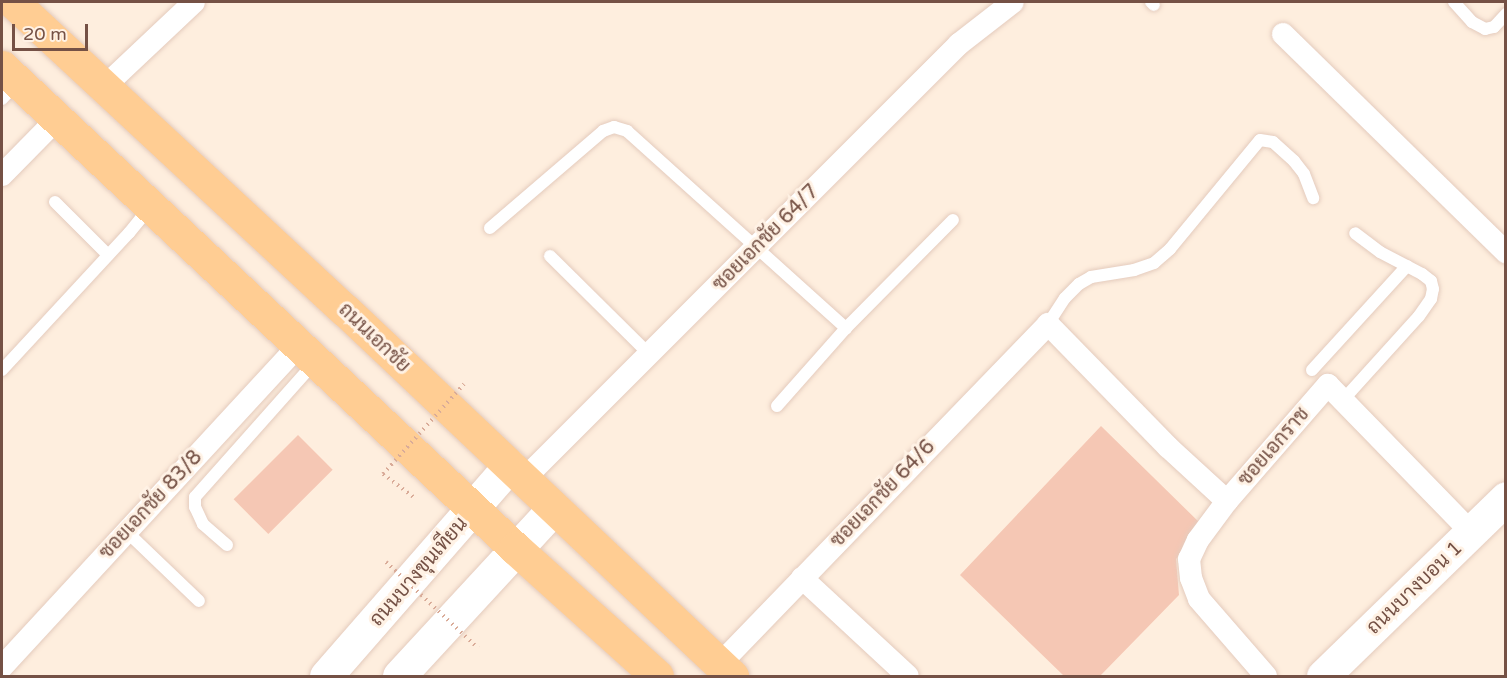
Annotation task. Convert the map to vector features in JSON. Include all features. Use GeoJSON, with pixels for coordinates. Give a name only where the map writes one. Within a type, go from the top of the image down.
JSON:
{"type":"FeatureCollection","features":[{"type":"Feature","properties":{"kind":"main road","name":"ถนนเอกชัย"},"geometry":{"type":"LineString","coordinates":[[13,2],[726,671]]}},
{"type":"Feature","properties":{"kind":"main road"},"geometry":{"type":"LineString","coordinates":[[7,83],[58,118],[651,675]]}},
{"type":"Feature","properties":{"kind":"main road","name":"ถนนบางขุนเทียน"},"geometry":{"type":"LineString","coordinates":[[326,676],[474,509],[516,473]]}},
{"type":"Feature","properties":{"kind":"main road","name":"ถนนบางบอน 1"},"geometry":{"type":"LineString","coordinates":[[1323,676],[1506,498]]}},
{"type":"Feature","properties":{"kind":"main road"},"geometry":{"type":"LineString","coordinates":[[399,676],[553,509]]}},
{"type":"Feature","properties":{"kind":"street"},"geometry":{"type":"LineString","coordinates":[[105,86],[194,2]]}},
{"type":"Feature","properties":{"kind":"street","name":"ซอยเอกชัย 64/7"},"geometry":{"type":"LineString","coordinates":[[516,473],[649,354],[959,44],[1013,2]]}},
{"type":"Feature","properties":{"kind":"street"},"geometry":{"type":"LineString","coordinates":[[1283,34],[1506,252]]}},
{"type":"Feature","properties":{"kind":"street"},"geometry":{"type":"LineString","coordinates":[[2,175],[58,118]]}},
{"type":"Feature","properties":{"kind":"street","name":"ซอยเอกราช"},"geometry":{"type":"LineString","coordinates":[[1048,324],[1168,447],[1227,501],[1328,385],[1472,533]]}},
{"type":"Feature","properties":{"kind":"street","name":"ซอยเอกชัย 64/6"},"geometry":{"type":"LineString","coordinates":[[726,671],[802,578],[1048,324]]}},
{"type":"Feature","properties":{"kind":"street","name":"ซอยเอกชัย 83/8"},"geometry":{"type":"LineString","coordinates":[[2,667],[126,531],[308,352]]}},
{"type":"Feature","properties":{"kind":"street"},"geometry":{"type":"LineString","coordinates":[[1227,501],[1198,540],[1190,559],[1191,578],[1199,599],[1266,676]]}},
{"type":"Feature","properties":{"kind":"street"},"geometry":{"type":"LineString","coordinates":[[802,578],[908,676]]}},
{"type":"Feature","properties":{"kind":"lane"},"geometry":{"type":"LineString","coordinates":[[1454,2],[1472,22],[1485,29],[1494,27],[1506,14]]}},
{"type":"Feature","properties":{"kind":"lane"},"geometry":{"type":"LineString","coordinates":[[490,228],[603,131],[614,127],[627,131],[846,328]]}},
{"type":"Feature","properties":{"kind":"lane"},"geometry":{"type":"LineString","coordinates":[[1048,324],[1065,298],[1079,284],[1091,277],[1134,270],[1154,263],[1170,249],[1260,140],[1273,142],[1294,160],[1304,174],[1313,198]]}},
{"type":"Feature","properties":{"kind":"lane"},"geometry":{"type":"LineString","coordinates":[[55,202],[108,255]]}},
{"type":"Feature","properties":{"kind":"lane"},"geometry":{"type":"LineString","coordinates":[[4,362],[108,255],[152,205]]}},
{"type":"Feature","properties":{"kind":"lane"},"geometry":{"type":"LineString","coordinates":[[777,406],[846,328],[953,220]]}},
{"type":"Feature","properties":{"kind":"lane"},"geometry":{"type":"LineString","coordinates":[[1343,400],[1431,298],[1431,280],[1380,252],[1355,233]]}},
{"type":"Feature","properties":{"kind":"lane"},"geometry":{"type":"LineString","coordinates":[[550,256],[649,354]]}},
{"type":"Feature","properties":{"kind":"lane"},"geometry":{"type":"LineString","coordinates":[[1312,370],[1407,266]]}},
{"type":"Feature","properties":{"kind":"lane"},"geometry":{"type":"LineString","coordinates":[[227,545],[204,524],[195,507],[195,497],[308,352]]}},
{"type":"Feature","properties":{"kind":"lane"},"geometry":{"type":"LineString","coordinates":[[126,531],[199,601]]}},
{"type":"Feature","properties":{"kind":"path"},"geometry":{"type":"LineString","coordinates":[[415,498],[383,474],[464,384]]}},
{"type":"Feature","properties":{"kind":"path"},"geometry":{"type":"LineString","coordinates":[[386,562],[478,648]]}},
{"type":"Feature","properties":{"kind":"building"},"geometry":{"type":"Polygon","coordinates":[[[1101,426],[1204,527],[1176,559],[1179,595],[1100,676],[1064,676],[960,575],[1101,426]]]}},
{"type":"Feature","properties":{"kind":"building"},"geometry":{"type":"Polygon","coordinates":[[[298,435],[333,470],[268,534],[234,499],[298,435]]]}}]}
